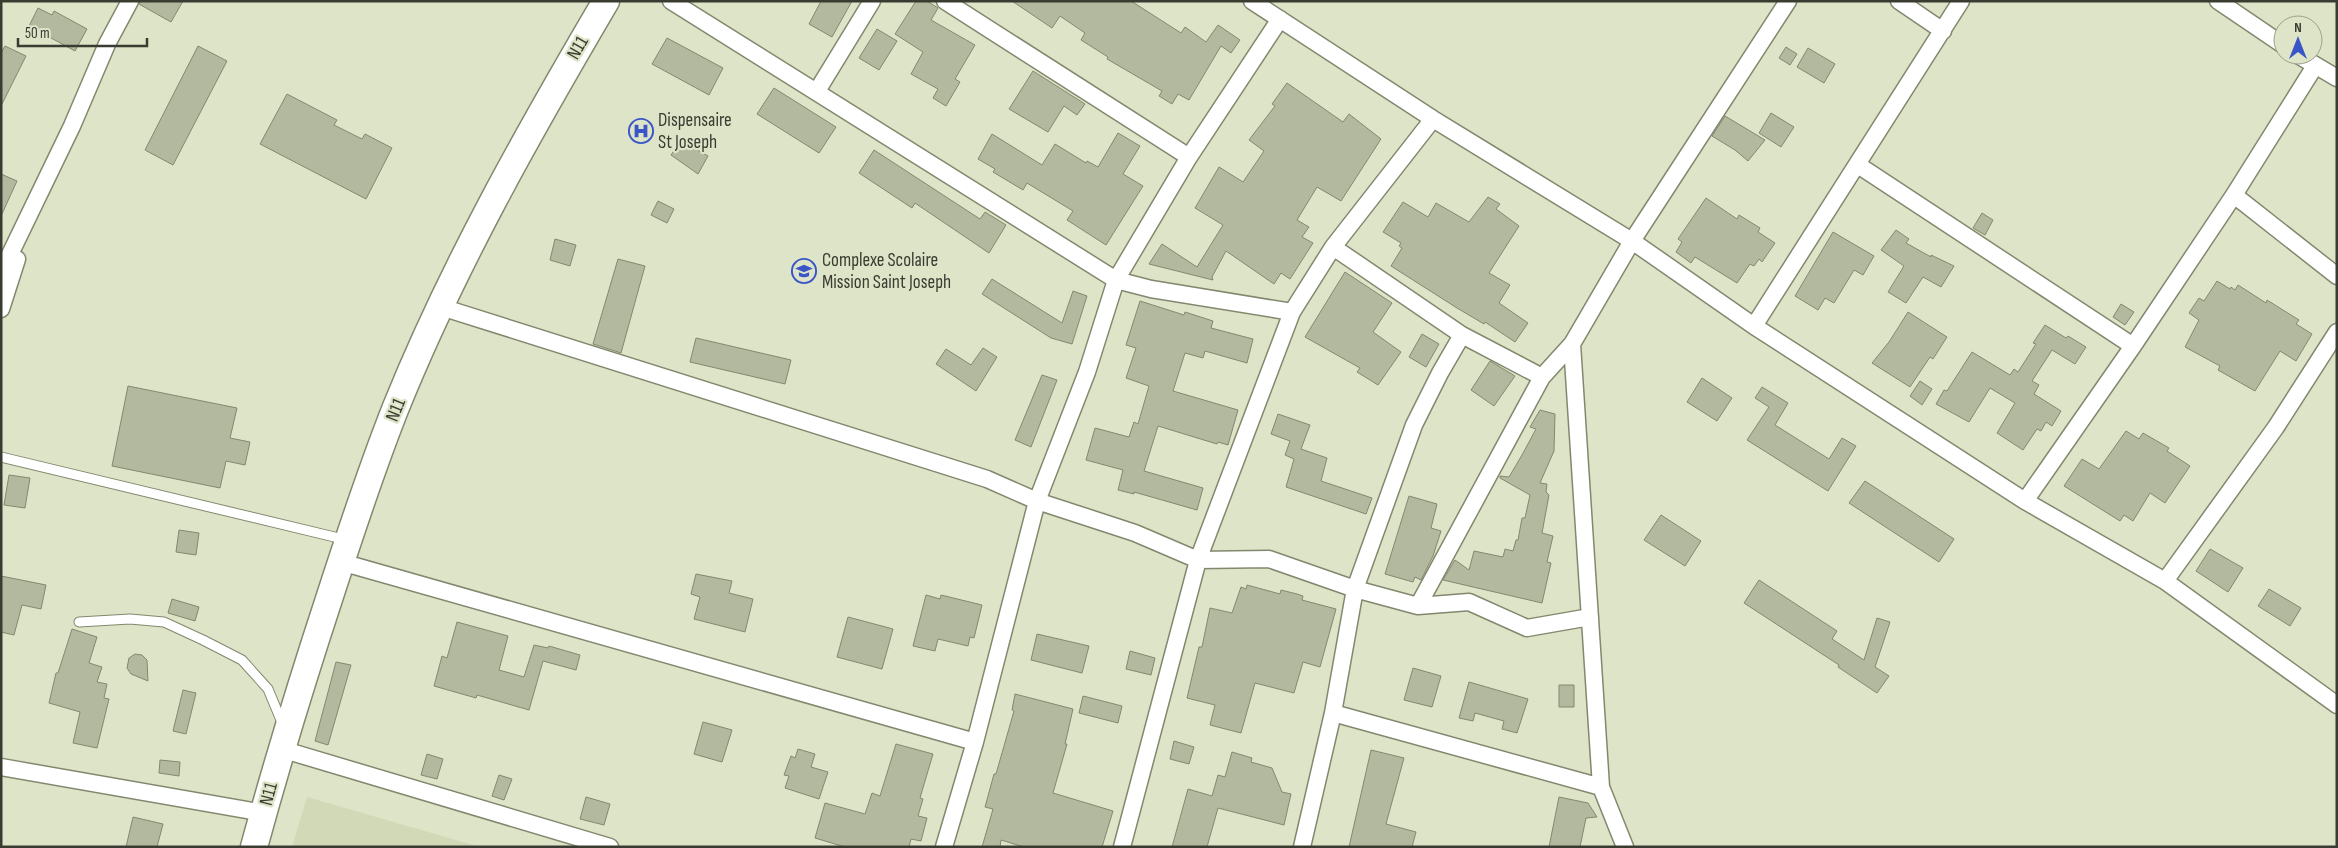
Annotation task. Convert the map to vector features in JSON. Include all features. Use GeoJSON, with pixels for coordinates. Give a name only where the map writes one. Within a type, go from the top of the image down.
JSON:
{"type":"FeatureCollection","features":[{"type":"Feature","properties":{"kind":"main road","name":"N11"},"geometry":{"type":"LineString","coordinates":[[254,847],[284,740],[344,551],[397,405],[441,307],[532,127],[606,1]]}},
{"type":"Feature","properties":{"kind":"street"},"geometry":{"type":"LineString","coordinates":[[1,273],[72,126],[107,44],[130,1]]}},
{"type":"Feature","properties":{"kind":"street"},"geometry":{"type":"LineString","coordinates":[[671,1],[1116,280],[1151,288],[1292,312]]}},
{"type":"Feature","properties":{"kind":"street"},"geometry":{"type":"LineString","coordinates":[[817,91],[872,1]]}},
{"type":"Feature","properties":{"kind":"street"},"geometry":{"type":"LineString","coordinates":[[945,1],[1189,157]]}},
{"type":"Feature","properties":{"kind":"street"},"geometry":{"type":"LineString","coordinates":[[1252,1],[1433,119],[1632,241],[1754,326],[2025,501],[2165,581],[2337,704]]}},
{"type":"Feature","properties":{"kind":"street"},"geometry":{"type":"LineString","coordinates":[[1418,606],[1542,377],[1572,344],[1632,241],[1788,1]]}},
{"type":"Feature","properties":{"kind":"street"},"geometry":{"type":"LineString","coordinates":[[1899,1],[1943,31]]}},
{"type":"Feature","properties":{"kind":"street"},"geometry":{"type":"LineString","coordinates":[[1754,326],[1961,1]]}},
{"type":"Feature","properties":{"kind":"street"},"geometry":{"type":"LineString","coordinates":[[2218,1],[2273,38]]}},
{"type":"Feature","properties":{"kind":"street"},"geometry":{"type":"LineString","coordinates":[[944,847],[975,742],[1037,501],[1087,372],[1116,280],[1189,157],[1280,19]]}},
{"type":"Feature","properties":{"kind":"street"},"geometry":{"type":"LineString","coordinates":[[2025,501],[2133,346],[2234,195],[2315,66],[2337,78]]}},
{"type":"Feature","properties":{"kind":"street"},"geometry":{"type":"LineString","coordinates":[[1122,847],[1198,560],[1292,312],[1333,247],[1433,119]]}},
{"type":"Feature","properties":{"kind":"street"},"geometry":{"type":"LineString","coordinates":[[1858,164],[2133,346]]}},
{"type":"Feature","properties":{"kind":"street"},"geometry":{"type":"LineString","coordinates":[[2234,195],[2337,276]]}},
{"type":"Feature","properties":{"kind":"street"},"geometry":{"type":"LineString","coordinates":[[1,309],[33,206]]}},
{"type":"Feature","properties":{"kind":"street"},"geometry":{"type":"LineString","coordinates":[[1333,247],[1462,335],[1542,377]]}},
{"type":"Feature","properties":{"kind":"street"},"geometry":{"type":"LineString","coordinates":[[441,307],[987,479],[1037,501],[1135,533],[1198,560],[1269,559],[1355,589],[1418,606],[1469,602],[1527,628],[1590,617]]}},
{"type":"Feature","properties":{"kind":"street"},"geometry":{"type":"LineString","coordinates":[[2165,581],[2276,427],[2337,332]]}},
{"type":"Feature","properties":{"kind":"street"},"geometry":{"type":"LineString","coordinates":[[1302,847],[1333,713],[1355,589],[1414,425],[1440,373],[1462,335]]}},
{"type":"Feature","properties":{"kind":"street"},"geometry":{"type":"LineString","coordinates":[[1572,344],[1601,787],[1625,847]]}},
{"type":"Feature","properties":{"kind":"street"},"geometry":{"type":"LineString","coordinates":[[344,551],[975,742]]}},
{"type":"Feature","properties":{"kind":"street"},"geometry":{"type":"LineString","coordinates":[[1333,713],[1601,787]]}},
{"type":"Feature","properties":{"kind":"street"},"geometry":{"type":"LineString","coordinates":[[284,740],[610,847]]}},
{"type":"Feature","properties":{"kind":"street"},"geometry":{"type":"LineString","coordinates":[[1,767],[264,813]]}},
{"type":"Feature","properties":{"kind":"lane"},"geometry":{"type":"LineString","coordinates":[[1,458],[344,551]]}},
{"type":"Feature","properties":{"kind":"lane"},"geometry":{"type":"LineString","coordinates":[[79,622],[130,618],[164,622],[242,660],[268,690],[284,740]]}},
{"type":"Feature","properties":{"kind":"shaded area"},"geometry":{"type":"Polygon","coordinates":[[[307,797],[480,847],[292,847],[307,797]]]}},
{"type":"Feature","properties":{"kind":"building"},"geometry":{"type":"Polygon","coordinates":[[[140,1],[183,1],[171,22],[139,4],[140,1]]]}},
{"type":"Feature","properties":{"kind":"building"},"geometry":{"type":"Polygon","coordinates":[[[821,1],[852,1],[832,37],[809,24],[821,1]]]}},
{"type":"Feature","properties":{"kind":"building"},"geometry":{"type":"Polygon","coordinates":[[[916,1],[927,1],[938,8],[931,20],[975,45],[955,79],[960,82],[946,106],[933,98],[938,89],[911,74],[923,52],[895,34],[916,1]]]}},
{"type":"Feature","properties":{"kind":"building"},"geometry":{"type":"Polygon","coordinates":[[[1012,1],[1131,1],[1181,33],[1185,27],[1206,42],[1218,25],[1240,40],[1231,53],[1221,46],[1189,100],[1178,94],[1172,104],[1159,96],[1162,91],[1107,59],[1108,57],[1081,40],[1085,33],[1060,16],[1052,28],[1012,1]]]}},
{"type":"Feature","properties":{"kind":"building"},"geometry":{"type":"Polygon","coordinates":[[[38,8],[52,15],[54,11],[87,29],[75,51],[29,26],[38,8]]]}},
{"type":"Feature","properties":{"kind":"building"},"geometry":{"type":"Polygon","coordinates":[[[877,29],[897,41],[879,70],[859,58],[877,29]]]}},
{"type":"Feature","properties":{"kind":"building"},"geometry":{"type":"Polygon","coordinates":[[[667,38],[723,68],[709,95],[652,64],[667,38]]]}},
{"type":"Feature","properties":{"kind":"building"},"geometry":{"type":"Polygon","coordinates":[[[5,46],[26,56],[1,106],[1,53],[5,46]]]}},
{"type":"Feature","properties":{"kind":"building"},"geometry":{"type":"Polygon","coordinates":[[[198,46],[227,61],[173,165],[145,150],[198,46]]]}},
{"type":"Feature","properties":{"kind":"building"},"geometry":{"type":"Polygon","coordinates":[[[1786,47],[1797,54],[1790,65],[1779,58],[1786,47]]]}},
{"type":"Feature","properties":{"kind":"building"},"geometry":{"type":"Polygon","coordinates":[[[1808,48],[1835,64],[1824,83],[1797,67],[1808,48]]]}},
{"type":"Feature","properties":{"kind":"building"},"geometry":{"type":"Polygon","coordinates":[[[1033,71],[1085,104],[1077,115],[1064,106],[1048,132],[1009,109],[1033,71]]]}},
{"type":"Feature","properties":{"kind":"building"},"geometry":{"type":"Polygon","coordinates":[[[1287,83],[1343,122],[1349,114],[1381,139],[1341,201],[1317,187],[1297,220],[1309,227],[1302,237],[1313,243],[1290,279],[1281,273],[1274,284],[1226,251],[1212,277],[1213,280],[1149,264],[1162,244],[1197,267],[1223,225],[1195,208],[1219,167],[1243,182],[1264,151],[1249,140],[1275,106],[1272,104],[1287,83]]]}},
{"type":"Feature","properties":{"kind":"building"},"geometry":{"type":"Polygon","coordinates":[[[774,88],[836,127],[819,153],[757,114],[774,88]]]}},
{"type":"Feature","properties":{"kind":"building"},"geometry":{"type":"Polygon","coordinates":[[[287,94],[337,120],[334,125],[362,139],[365,134],[392,148],[366,199],[260,144],[287,94]]]}},
{"type":"Feature","properties":{"kind":"building"},"geometry":{"type":"Polygon","coordinates":[[[1771,113],[1794,127],[1781,147],[1759,133],[1771,113]]]}},
{"type":"Feature","properties":{"kind":"building"},"geometry":{"type":"Polygon","coordinates":[[[1725,116],[1765,140],[1748,161],[1735,150],[1712,136],[1725,116]]]}},
{"type":"Feature","properties":{"kind":"building"},"geometry":{"type":"Polygon","coordinates":[[[1118,133],[1140,146],[1123,174],[1143,186],[1106,245],[1067,220],[1073,211],[1027,183],[1023,190],[993,172],[995,169],[978,159],[992,134],[1042,165],[1055,144],[1086,163],[1087,161],[1098,167],[1118,133]]]}},
{"type":"Feature","properties":{"kind":"building"},"geometry":{"type":"Polygon","coordinates":[[[681,140],[708,156],[698,174],[671,155],[681,140]]]}},
{"type":"Feature","properties":{"kind":"building"},"geometry":{"type":"Polygon","coordinates":[[[874,150],[980,219],[985,212],[1006,225],[989,253],[915,203],[912,208],[859,173],[874,150]]]}},
{"type":"Feature","properties":{"kind":"building"},"geometry":{"type":"Polygon","coordinates":[[[1,174],[17,181],[1,216],[1,174]]]}},
{"type":"Feature","properties":{"kind":"building"},"geometry":{"type":"Polygon","coordinates":[[[1488,197],[1500,204],[1496,209],[1519,226],[1489,273],[1510,285],[1499,303],[1528,323],[1515,342],[1391,266],[1402,248],[1399,246],[1401,243],[1383,232],[1403,202],[1428,217],[1436,203],[1469,222],[1488,197]]]}},
{"type":"Feature","properties":{"kind":"building"},"geometry":{"type":"Polygon","coordinates":[[[1706,198],[1737,219],[1739,215],[1760,228],[1758,232],[1775,243],[1762,262],[1759,259],[1754,266],[1750,264],[1737,283],[1695,257],[1691,263],[1676,252],[1682,242],[1678,239],[1706,198]]]}},
{"type":"Feature","properties":{"kind":"building"},"geometry":{"type":"Polygon","coordinates":[[[658,201],[674,209],[667,223],[651,215],[658,201]]]}},
{"type":"Feature","properties":{"kind":"building"},"geometry":{"type":"Polygon","coordinates":[[[1982,213],[1993,220],[1985,235],[1973,228],[1982,213]]]}},
{"type":"Feature","properties":{"kind":"building"},"geometry":{"type":"Polygon","coordinates":[[[1896,230],[1909,239],[1906,243],[1931,257],[1931,255],[1954,266],[1941,287],[1923,277],[1906,303],[1888,292],[1904,266],[1881,250],[1896,230]]]}},
{"type":"Feature","properties":{"kind":"building"},"geometry":{"type":"Polygon","coordinates":[[[1833,232],[1874,256],[1863,275],[1854,270],[1834,303],[1825,298],[1818,310],[1795,296],[1833,232]]]}},
{"type":"Feature","properties":{"kind":"building"},"geometry":{"type":"Polygon","coordinates":[[[555,239],[576,245],[570,266],[550,260],[555,239]]]}},
{"type":"Feature","properties":{"kind":"building"},"geometry":{"type":"Polygon","coordinates":[[[618,259],[645,266],[621,353],[593,344],[618,259]]]}},
{"type":"Feature","properties":{"kind":"building"},"geometry":{"type":"Polygon","coordinates":[[[1345,272],[1392,303],[1373,332],[1401,352],[1378,385],[1357,372],[1360,368],[1305,337],[1345,272]]]}},
{"type":"Feature","properties":{"kind":"building"},"geometry":{"type":"Polygon","coordinates":[[[992,279],[1062,323],[1073,291],[1087,296],[1072,344],[1051,338],[982,294],[992,279]]]}},
{"type":"Feature","properties":{"kind":"building"},"geometry":{"type":"Polygon","coordinates":[[[2217,281],[2235,290],[2238,285],[2266,303],[2267,300],[2299,320],[2296,324],[2312,334],[2296,361],[2280,351],[2255,391],[2218,370],[2220,366],[2185,347],[2199,320],[2189,313],[2199,298],[2204,301],[2217,281]]]}},
{"type":"Feature","properties":{"kind":"building"},"geometry":{"type":"Polygon","coordinates":[[[1140,301],[1184,315],[1185,312],[1213,321],[1211,328],[1253,339],[1247,363],[1205,351],[1203,358],[1185,353],[1173,391],[1238,410],[1228,445],[1218,442],[1217,444],[1158,426],[1144,471],[1203,488],[1197,510],[1134,492],[1134,494],[1118,490],[1123,470],[1086,460],[1095,428],[1129,437],[1134,422],[1138,424],[1149,386],[1126,378],[1136,348],[1126,345],[1140,301]]]}},
{"type":"Feature","properties":{"kind":"building"},"geometry":{"type":"Polygon","coordinates":[[[2121,304],[2134,312],[2125,325],[2113,317],[2121,304]]]}},
{"type":"Feature","properties":{"kind":"building"},"geometry":{"type":"Polygon","coordinates":[[[1908,312],[1947,337],[1933,359],[1930,357],[1910,387],[1872,363],[1889,342],[1908,312]]]}},
{"type":"Feature","properties":{"kind":"building"},"geometry":{"type":"Polygon","coordinates":[[[2045,325],[2066,338],[2068,336],[2086,347],[2075,364],[2052,350],[2032,381],[2039,385],[2034,394],[2061,411],[2052,426],[2046,422],[2041,431],[2037,429],[2023,450],[1997,433],[2015,403],[1990,388],[1969,422],[1936,404],[1944,390],[1947,391],[1972,352],[2010,375],[2014,369],[2018,372],[2036,344],[2033,343],[2045,325]]]}},
{"type":"Feature","properties":{"kind":"building"},"geometry":{"type":"Polygon","coordinates":[[[1422,334],[1439,344],[1426,367],[1409,357],[1422,334]]]}},
{"type":"Feature","properties":{"kind":"building"},"geometry":{"type":"Polygon","coordinates":[[[696,338],[791,360],[785,384],[690,362],[696,338]]]}},
{"type":"Feature","properties":{"kind":"building"},"geometry":{"type":"Polygon","coordinates":[[[983,348],[997,357],[976,391],[936,364],[946,349],[971,365],[983,348]]]}},
{"type":"Feature","properties":{"kind":"building"},"geometry":{"type":"Polygon","coordinates":[[[1490,361],[1515,376],[1494,406],[1471,390],[1490,361]]]}},
{"type":"Feature","properties":{"kind":"building"},"geometry":{"type":"Polygon","coordinates":[[[1042,375],[1057,380],[1031,447],[1015,440],[1042,375]]]}},
{"type":"Feature","properties":{"kind":"building"},"geometry":{"type":"Polygon","coordinates":[[[1702,378],[1732,398],[1717,421],[1687,402],[1702,378]]]}},
{"type":"Feature","properties":{"kind":"building"},"geometry":{"type":"Polygon","coordinates":[[[1920,381],[1932,389],[1922,405],[1910,396],[1920,381]]]}},
{"type":"Feature","properties":{"kind":"building"},"geometry":{"type":"Polygon","coordinates":[[[128,386],[237,408],[230,438],[250,442],[245,465],[226,461],[220,488],[112,466],[128,386]]]}},
{"type":"Feature","properties":{"kind":"building"},"geometry":{"type":"Polygon","coordinates":[[[1762,387],[1788,403],[1775,425],[1829,459],[1842,438],[1856,446],[1828,491],[1747,440],[1769,407],[1755,398],[1762,387]]]}},
{"type":"Feature","properties":{"kind":"building"},"geometry":{"type":"Polygon","coordinates":[[[1540,410],[1555,414],[1554,451],[1540,483],[1547,484],[1546,492],[1549,495],[1542,533],[1553,536],[1547,562],[1551,563],[1542,603],[1443,580],[1455,560],[1469,570],[1474,551],[1503,557],[1505,549],[1513,551],[1516,540],[1518,540],[1522,518],[1525,518],[1530,495],[1500,478],[1500,476],[1509,477],[1536,429],[1530,427],[1540,410]]]}},
{"type":"Feature","properties":{"kind":"building"},"geometry":{"type":"Polygon","coordinates":[[[1278,414],[1310,425],[1301,449],[1327,458],[1321,481],[1372,498],[1366,514],[1286,487],[1294,459],[1285,455],[1290,441],[1271,434],[1278,414]]]}},
{"type":"Feature","properties":{"kind":"building"},"geometry":{"type":"Polygon","coordinates":[[[2126,431],[2139,439],[2143,433],[2169,448],[2167,451],[2190,466],[2165,503],[2150,493],[2133,521],[2124,515],[2120,521],[2064,486],[2082,459],[2099,469],[2126,431]]]}},
{"type":"Feature","properties":{"kind":"building"},"geometry":{"type":"Polygon","coordinates":[[[9,475],[30,478],[25,508],[4,505],[9,475]]]}},
{"type":"Feature","properties":{"kind":"building"},"geometry":{"type":"Polygon","coordinates":[[[1865,481],[1954,539],[1939,562],[1849,503],[1865,481]]]}},
{"type":"Feature","properties":{"kind":"building"},"geometry":{"type":"Polygon","coordinates":[[[1409,496],[1437,504],[1431,528],[1441,531],[1433,556],[1421,580],[1415,577],[1413,582],[1385,574],[1409,496]]]}},
{"type":"Feature","properties":{"kind":"building"},"geometry":{"type":"Polygon","coordinates":[[[1661,515],[1701,541],[1685,566],[1644,540],[1661,515]]]}},
{"type":"Feature","properties":{"kind":"building"},"geometry":{"type":"Polygon","coordinates":[[[179,530],[199,533],[196,555],[176,552],[179,530]]]}},
{"type":"Feature","properties":{"kind":"building"},"geometry":{"type":"Polygon","coordinates":[[[2210,549],[2243,568],[2228,592],[2196,571],[2210,549]]]}},
{"type":"Feature","properties":{"kind":"building"},"geometry":{"type":"Polygon","coordinates":[[[696,574],[732,581],[729,593],[753,599],[745,632],[694,619],[700,597],[691,594],[696,574]]]}},
{"type":"Feature","properties":{"kind":"building"},"geometry":{"type":"Polygon","coordinates":[[[1,576],[46,585],[41,609],[22,605],[14,635],[1,632],[1,576]]]}},
{"type":"Feature","properties":{"kind":"building"},"geometry":{"type":"Polygon","coordinates":[[[1759,580],[1837,631],[1832,639],[1864,660],[1877,618],[1890,622],[1875,667],[1889,676],[1877,693],[1838,667],[1839,665],[1744,603],[1759,580]]]}},
{"type":"Feature","properties":{"kind":"building"},"geometry":{"type":"Polygon","coordinates":[[[1247,585],[1280,594],[1281,590],[1297,594],[1303,596],[1302,600],[1336,609],[1320,667],[1303,662],[1294,693],[1255,683],[1241,733],[1210,725],[1215,705],[1187,698],[1199,647],[1202,647],[1210,608],[1232,613],[1241,587],[1246,589],[1247,585]]]}},
{"type":"Feature","properties":{"kind":"building"},"geometry":{"type":"Polygon","coordinates":[[[2269,589],[2301,608],[2290,626],[2258,606],[2269,589]]]}},
{"type":"Feature","properties":{"kind":"building"},"geometry":{"type":"Polygon","coordinates":[[[926,595],[940,599],[941,595],[982,605],[974,638],[970,637],[968,646],[938,639],[935,651],[913,646],[926,595]]]}},
{"type":"Feature","properties":{"kind":"building"},"geometry":{"type":"Polygon","coordinates":[[[172,599],[199,607],[195,621],[168,613],[172,599]]]}},
{"type":"Feature","properties":{"kind":"building"},"geometry":{"type":"Polygon","coordinates":[[[848,617],[893,629],[882,669],[837,657],[848,617]]]}},
{"type":"Feature","properties":{"kind":"building"},"geometry":{"type":"Polygon","coordinates":[[[457,622],[508,636],[499,670],[524,677],[534,645],[548,648],[549,646],[580,655],[576,670],[543,661],[529,710],[477,695],[476,698],[434,686],[442,656],[447,658],[457,622]]]}},
{"type":"Feature","properties":{"kind":"building"},"geometry":{"type":"Polygon","coordinates":[[[72,629],[97,637],[89,663],[102,667],[97,682],[107,684],[104,698],[109,699],[97,748],[73,743],[80,712],[49,703],[56,673],[58,673],[72,629]]]}},
{"type":"Feature","properties":{"kind":"building"},"geometry":{"type":"Polygon","coordinates":[[[1037,634],[1089,646],[1082,673],[1031,660],[1037,634]]]}},
{"type":"Feature","properties":{"kind":"building"},"geometry":{"type":"Polygon","coordinates":[[[1130,651],[1155,658],[1151,675],[1126,669],[1130,651]]]}},
{"type":"Feature","properties":{"kind":"building"},"geometry":{"type":"Polygon","coordinates":[[[135,654],[142,655],[147,660],[148,681],[131,674],[127,668],[129,658],[135,654]]]}},
{"type":"Feature","properties":{"kind":"building"},"geometry":{"type":"Polygon","coordinates":[[[336,662],[351,665],[328,745],[315,741],[336,662]]]}},
{"type":"Feature","properties":{"kind":"building"},"geometry":{"type":"Polygon","coordinates":[[[1413,668],[1441,676],[1432,707],[1404,700],[1413,668]]]}},
{"type":"Feature","properties":{"kind":"building"},"geometry":{"type":"Polygon","coordinates":[[[1469,682],[1528,699],[1517,733],[1502,729],[1504,721],[1475,713],[1473,721],[1459,718],[1469,682]]]}},
{"type":"Feature","properties":{"kind":"building"},"geometry":{"type":"Polygon","coordinates":[[[1559,685],[1574,685],[1574,707],[1559,707],[1559,685]]]}},
{"type":"Feature","properties":{"kind":"building"},"geometry":{"type":"Polygon","coordinates":[[[183,690],[196,693],[186,734],[173,731],[183,690]]]}},
{"type":"Feature","properties":{"kind":"building"},"geometry":{"type":"Polygon","coordinates":[[[1015,694],[1073,709],[1065,744],[1067,744],[1053,793],[1113,811],[1102,847],[1024,847],[1001,840],[1000,847],[982,847],[993,809],[985,807],[1014,711],[1012,710],[1015,694]]]}},
{"type":"Feature","properties":{"kind":"building"},"geometry":{"type":"Polygon","coordinates":[[[1083,696],[1122,706],[1118,723],[1079,713],[1083,696]]]}},
{"type":"Feature","properties":{"kind":"building"},"geometry":{"type":"Polygon","coordinates":[[[703,722],[732,730],[722,762],[694,754],[703,722]]]}},
{"type":"Feature","properties":{"kind":"building"},"geometry":{"type":"Polygon","coordinates":[[[1174,741],[1194,747],[1189,764],[1170,759],[1174,741]]]}},
{"type":"Feature","properties":{"kind":"building"},"geometry":{"type":"Polygon","coordinates":[[[896,744],[933,754],[920,798],[923,799],[918,816],[927,818],[921,841],[911,839],[909,847],[845,847],[815,838],[825,803],[865,814],[872,793],[880,796],[896,744]]]}},
{"type":"Feature","properties":{"kind":"building"},"geometry":{"type":"Polygon","coordinates":[[[798,749],[815,754],[811,767],[828,772],[819,799],[785,788],[789,776],[784,775],[791,756],[795,758],[798,749]]]}},
{"type":"Feature","properties":{"kind":"building"},"geometry":{"type":"Polygon","coordinates":[[[1371,750],[1404,758],[1386,824],[1416,832],[1412,847],[1349,847],[1371,750]]]}},
{"type":"Feature","properties":{"kind":"building"},"geometry":{"type":"Polygon","coordinates":[[[1232,752],[1252,758],[1251,762],[1272,768],[1282,792],[1291,794],[1284,825],[1218,808],[1207,847],[1172,847],[1188,789],[1212,796],[1218,775],[1225,777],[1232,752]]]}},
{"type":"Feature","properties":{"kind":"building"},"geometry":{"type":"Polygon","coordinates":[[[427,754],[443,759],[437,779],[421,775],[427,754]]]}},
{"type":"Feature","properties":{"kind":"building"},"geometry":{"type":"Polygon","coordinates":[[[160,760],[180,762],[179,776],[159,773],[160,760]]]}},
{"type":"Feature","properties":{"kind":"building"},"geometry":{"type":"Polygon","coordinates":[[[499,775],[512,779],[504,800],[492,796],[499,775]]]}},
{"type":"Feature","properties":{"kind":"building"},"geometry":{"type":"Polygon","coordinates":[[[586,797],[610,804],[604,825],[580,819],[586,797]]]}},
{"type":"Feature","properties":{"kind":"building"},"geometry":{"type":"Polygon","coordinates":[[[1559,797],[1588,803],[1597,817],[1586,818],[1580,847],[1549,847],[1559,797]]]}},
{"type":"Feature","properties":{"kind":"building"},"geometry":{"type":"Polygon","coordinates":[[[133,817],[163,824],[157,847],[126,847],[133,817]]]}},
{"type":"Feature","properties":{"kind":"place","name":"Dispensaire St Joseph"},"geometry":{"type":"Point","coordinates":[641,131]}},
{"type":"Feature","properties":{"kind":"place","name":"Complexe Scolaire Mission Saint Joseph"},"geometry":{"type":"Point","coordinates":[804,271]}}]}
